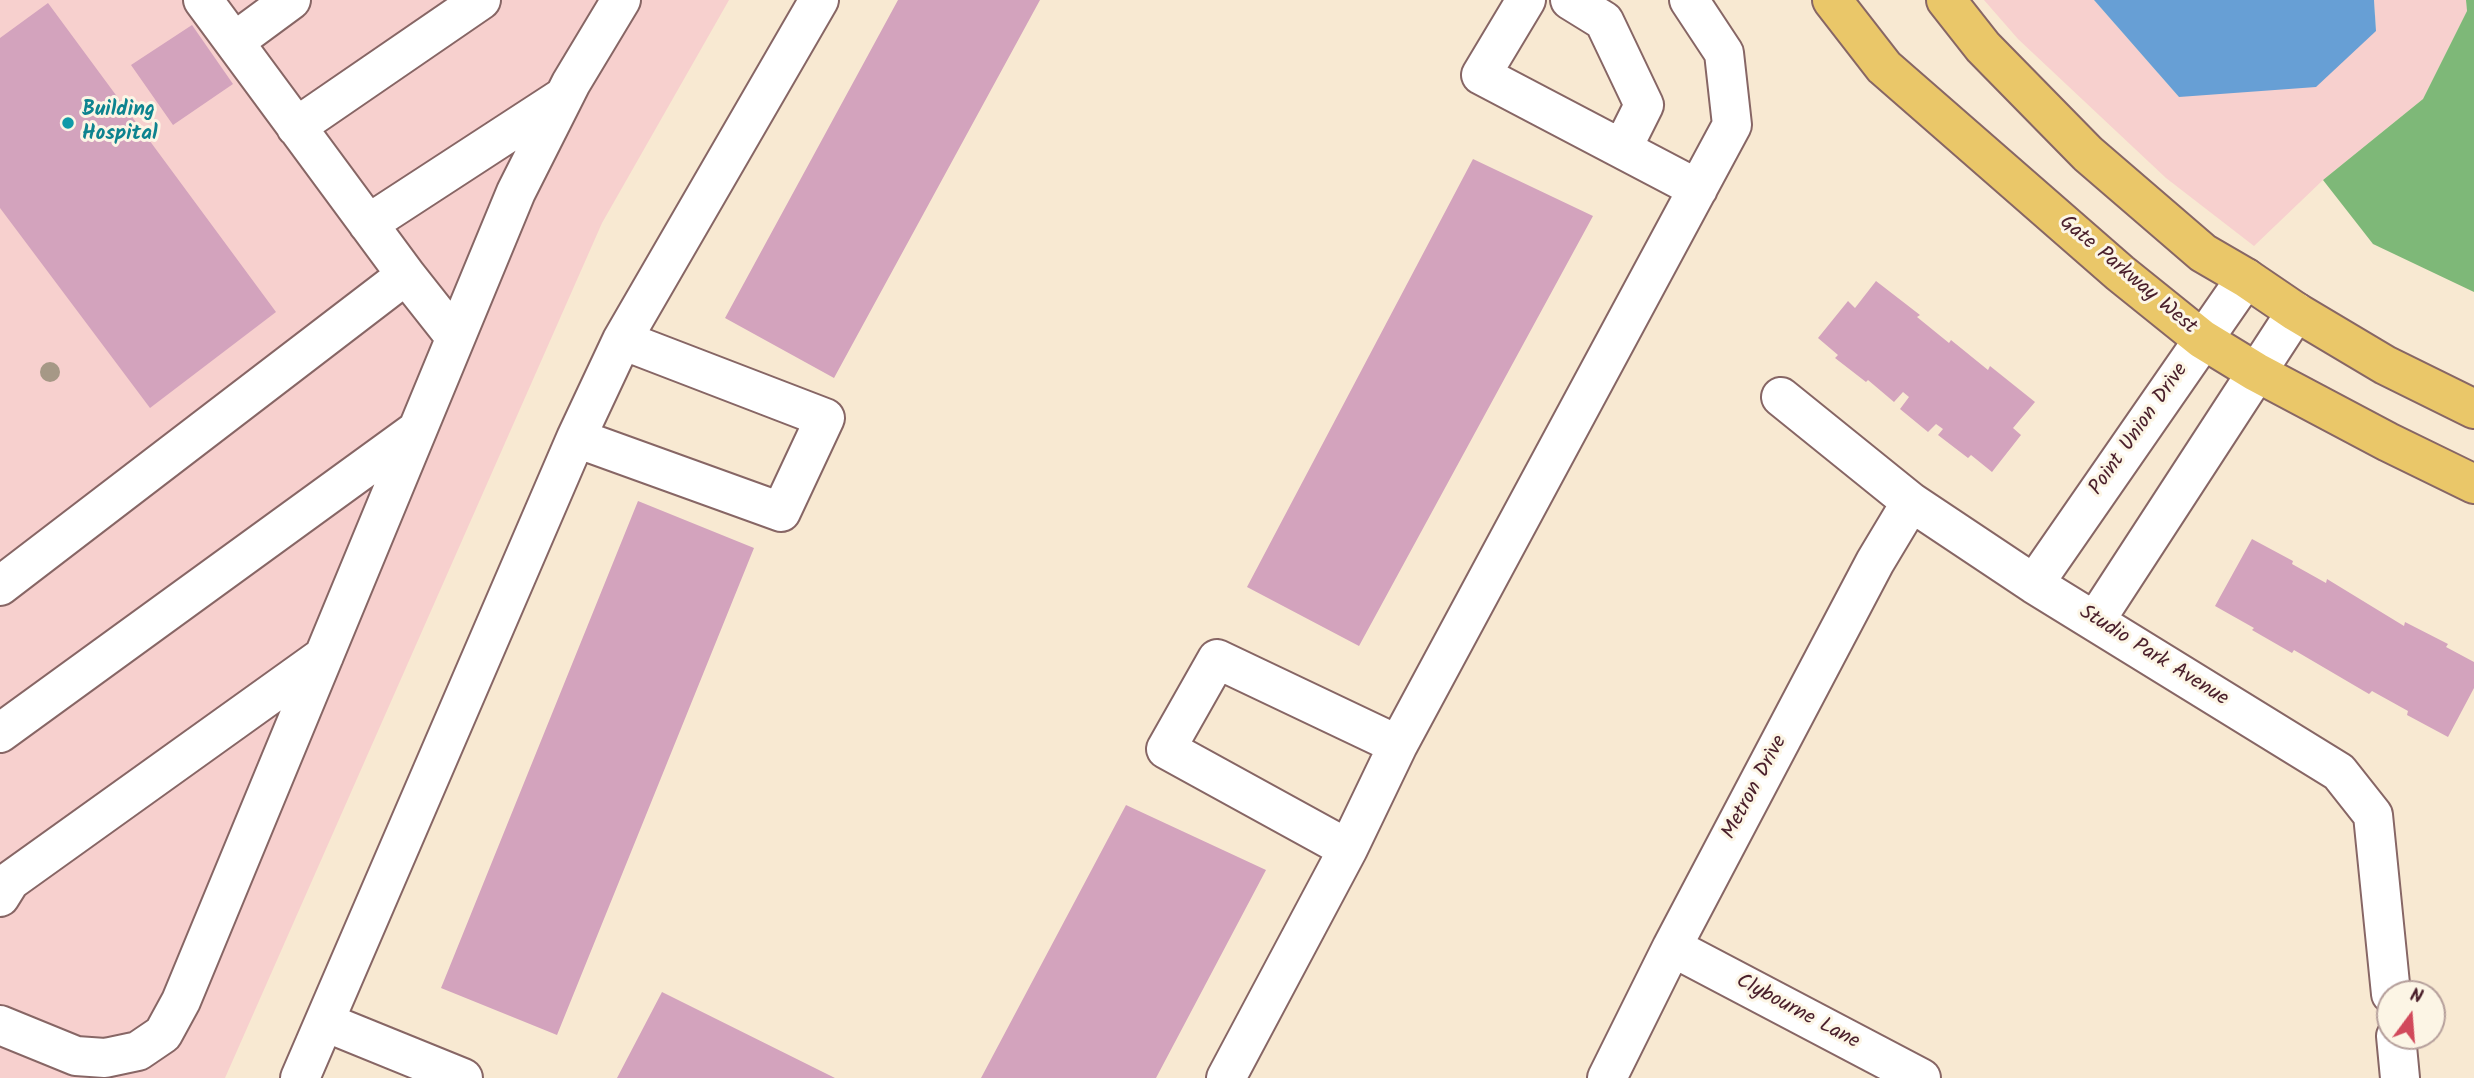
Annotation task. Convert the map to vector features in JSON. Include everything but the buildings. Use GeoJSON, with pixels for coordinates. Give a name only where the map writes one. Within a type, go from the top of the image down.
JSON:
{"type":"FeatureCollection","features":[{"type":"Feature","properties":{"kind":"main road","name":"Gate Parkway West"},"geometry":{"type":"LineString","coordinates":[[1832,0],[1884,67],[2120,272],[2203,339],[2256,372],[2474,484]]}},
{"type":"Feature","properties":{"kind":"main road"},"geometry":{"type":"LineString","coordinates":[[1947,0],[1983,47],[2088,154],[2203,253],[2385,365],[2474,410]]}},
{"type":"Feature","properties":{"kind":"street"},"geometry":{"type":"LineString","coordinates":[[202,0],[455,337]]}},
{"type":"Feature","properties":{"kind":"street"},"geometry":{"type":"LineString","coordinates":[[234,42],[291,0]]}},
{"type":"Feature","properties":{"kind":"street"},"geometry":{"type":"LineString","coordinates":[[296,127],[481,0]]}},
{"type":"Feature","properties":{"kind":"street"},"geometry":{"type":"LineString","coordinates":[[0,1025],[76,1056],[95,1058],[138,1051],[163,1034],[181,1001],[516,192],[564,97],[621,0]]}},
{"type":"Feature","properties":{"kind":"street"},"geometry":{"type":"LineString","coordinates":[[300,1078],[576,438],[622,340],[819,0]]}},
{"type":"Feature","properties":{"kind":"street"},"geometry":{"type":"LineString","coordinates":[[1526,0],[1481,75],[1698,189]]}},
{"type":"Feature","properties":{"kind":"street"},"geometry":{"type":"LineString","coordinates":[[1570,0],[1604,21],[1644,105],[1622,149]]}},
{"type":"Feature","properties":{"kind":"street"},"geometry":{"type":"LineString","coordinates":[[1226,1078],[1348,849],[1398,745],[1732,125],[1724,53],[1689,0]]}},
{"type":"Feature","properties":{"kind":"street"},"geometry":{"type":"LineString","coordinates":[[368,224],[564,97]]}},
{"type":"Feature","properties":{"kind":"street"},"geometry":{"type":"LineString","coordinates":[[0,586],[406,275]]}},
{"type":"Feature","properties":{"kind":"street","name":"Point Union Drive"},"geometry":{"type":"LineString","coordinates":[[2034,583],[2246,278]]}},
{"type":"Feature","properties":{"kind":"street"},"geometry":{"type":"LineString","coordinates":[[2095,621],[2296,312]]}},
{"type":"Feature","properties":{"kind":"street"},"geometry":{"type":"LineString","coordinates":[[576,438],[781,512],[825,418],[622,340]]}},
{"type":"Feature","properties":{"kind":"street","name":"Studio Park Avenue"},"geometry":{"type":"LineString","coordinates":[[1781,397],[1912,502],[2034,583],[2339,772],[2373,815],[2390,980]]}},
{"type":"Feature","properties":{"kind":"street"},"geometry":{"type":"LineString","coordinates":[[0,733],[417,430]]}},
{"type":"Feature","properties":{"kind":"street","name":"Metron Drive"},"geometry":{"type":"LineString","coordinates":[[1607,1078],[1672,947],[1875,562],[1912,502]]}},
{"type":"Feature","properties":{"kind":"street"},"geometry":{"type":"LineString","coordinates":[[3,882],[324,656]]}},
{"type":"Feature","properties":{"kind":"street"},"geometry":{"type":"LineString","coordinates":[[1348,849],[1166,749],[1217,659],[1398,745]]}},
{"type":"Feature","properties":{"kind":"street","name":"Clybourne Lane"},"geometry":{"type":"LineString","coordinates":[[1672,947],[1921,1078]]}},
{"type":"Feature","properties":{"kind":"street"},"geometry":{"type":"LineString","coordinates":[[325,1021],[463,1078]]}},
{"type":"Feature","properties":{"kind":"street"},"geometry":{"type":"LineString","coordinates":[[2397,1050],[2400,1078]]}},
{"type":"Feature","properties":{"kind":"shaded area"},"geometry":{"type":"Polygon","coordinates":[[[0,0],[729,0],[602,223],[225,1078],[0,1078],[0,0]]]}},
{"type":"Feature","properties":{"kind":"shaded area"},"geometry":{"type":"Polygon","coordinates":[[[1984,0],[2094,0],[2179,97],[2376,31],[2374,0],[2466,0],[2467,11],[2423,99],[2323,180],[2254,246],[2166,178],[2018,39],[1984,0]]]}},
{"type":"Feature","properties":{"kind":"green space"},"geometry":{"type":"Polygon","coordinates":[[[2466,0],[2474,0],[2474,292],[2373,244],[2323,180],[2423,99],[2467,11],[2466,0]]]}},
{"type":"Feature","properties":{"kind":"water"},"geometry":{"type":"Polygon","coordinates":[[[2094,0],[2374,0],[2376,31],[2316,87],[2179,97],[2094,0]]]}},
{"type":"Feature","properties":{"kind":"place","name":"Building Hospital"},"geometry":{"type":"Point","coordinates":[68,123]}}]}
